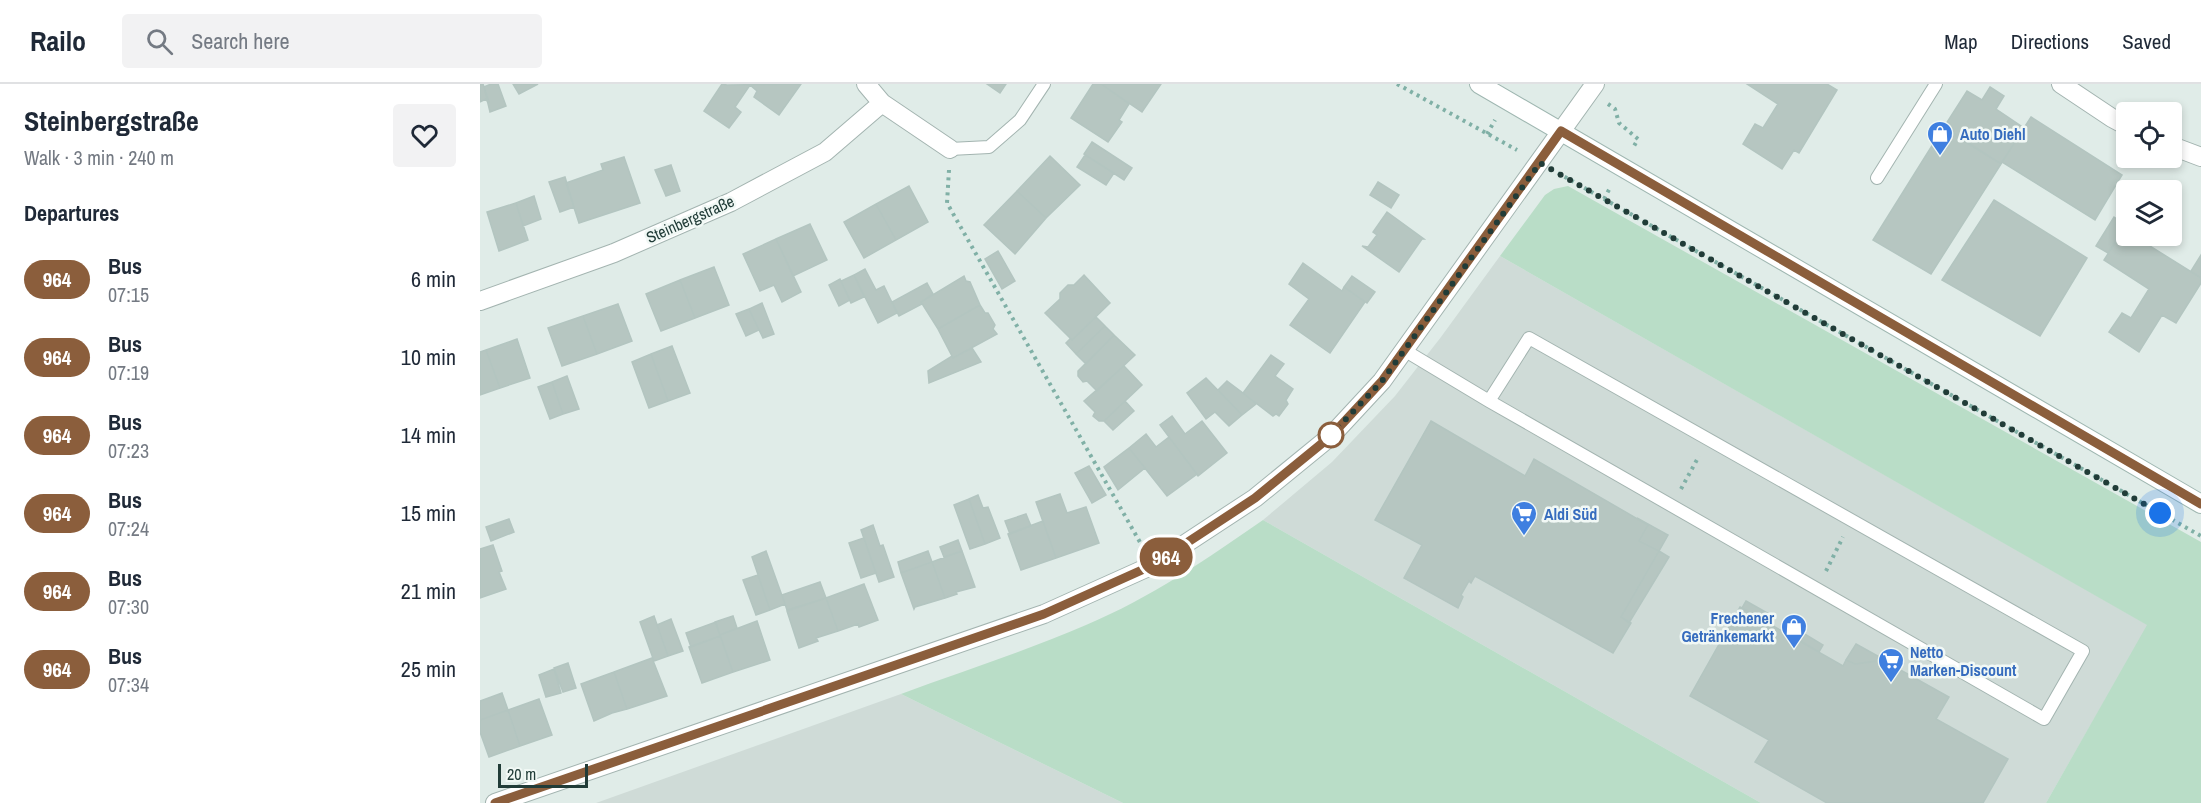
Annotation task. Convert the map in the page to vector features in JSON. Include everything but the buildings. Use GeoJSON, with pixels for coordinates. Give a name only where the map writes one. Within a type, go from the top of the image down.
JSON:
{"type":"FeatureCollection","features":[{"type":"Feature","properties":{"kind":"street"},"geometry":{"type":"LineString","coordinates":[[866,84],[882,103],[950,149]]}},
{"type":"Feature","properties":{"kind":"street"},"geometry":{"type":"LineString","coordinates":[[1479,84],[2201,504]]}},
{"type":"Feature","properties":{"kind":"street"},"geometry":{"type":"LineString","coordinates":[[495,803],[1044,614],[1153,565],[1255,498],[1331,436],[1382,381],[1595,84]]}},
{"type":"Feature","properties":{"kind":"street"},"geometry":{"type":"LineString","coordinates":[[2061,84],[2116,120]]}},
{"type":"Feature","properties":{"kind":"street","name":"Steinbergstraße"},"geometry":{"type":"LineString","coordinates":[[480,301],[614,253],[731,202],[825,152],[882,103]]}},
{"type":"Feature","properties":{"kind":"street"},"geometry":{"type":"LineString","coordinates":[[2182,150],[2201,157]]}},
{"type":"Feature","properties":{"kind":"lane"},"geometry":{"type":"LineString","coordinates":[[950,149],[989,147],[1020,120],[1044,84]]}},
{"type":"Feature","properties":{"kind":"lane"},"geometry":{"type":"LineString","coordinates":[[1877,178],[1936,84]]}},
{"type":"Feature","properties":{"kind":"lane"},"geometry":{"type":"LineString","coordinates":[[1404,350],[1489,401],[2044,718],[2083,651],[1529,338],[1489,401]]}},
{"type":"Feature","properties":{"kind":"path"},"geometry":{"type":"LineString","coordinates":[[1397,84],[2201,536]]}},
{"type":"Feature","properties":{"kind":"path"},"geometry":{"type":"LineString","coordinates":[[950,149],[947,203],[1153,565]]}},
{"type":"Feature","properties":{"kind":"path"},"geometry":{"type":"LineString","coordinates":[[1672,505],[1708,440]]}},
{"type":"Feature","properties":{"kind":"path"},"geometry":{"type":"LineString","coordinates":[[1816,588],[1852,521]]}},
{"type":"Feature","properties":{"kind":"shaded area"},"geometry":{"type":"Polygon","coordinates":[[[1500,256],[2148,625],[2046,803],[1761,803],[1263,520],[1332,462],[1395,396],[1500,256]]]}},
{"type":"Feature","properties":{"kind":"shaded area"},"geometry":{"type":"Polygon","coordinates":[[[901,694],[1123,803],[596,803],[901,694]]]}},
{"type":"Feature","properties":{"kind":"green space"},"geometry":{"type":"Polygon","coordinates":[[[1568,186],[2201,542],[2201,803],[2046,803],[2147,625],[1500,256],[1545,195],[1554,189],[1568,186]]]}},
{"type":"Feature","properties":{"kind":"green space"},"geometry":{"type":"Polygon","coordinates":[[[1263,520],[1761,803],[1123,803],[901,694],[1040,644],[1133,603],[1178,577],[1263,520]]]}},
{"type":"Feature","properties":{"kind":"bus line","name":"964"},"geometry":{"type":"LineString","coordinates":[[495,803],[1044,614],[1153,565],[1255,498],[1331,436],[1382,381],[1561,131],[2201,504]]}},
{"type":"Feature","properties":{"kind":"place","name":"Auto Diehl"},"geometry":{"type":"Point","coordinates":[1940,157]}},
{"type":"Feature","properties":{"kind":"place","name":"Aldi Süd"},"geometry":{"type":"Point","coordinates":[1524,537]}},
{"type":"Feature","properties":{"kind":"place","name":"Frechener Getränkemarkt"},"geometry":{"type":"Point","coordinates":[1794,650]}},
{"type":"Feature","properties":{"kind":"place","name":"Netto Marken-Discount"},"geometry":{"type":"Point","coordinates":[1891,684]}},
{"type":"Feature","properties":{"kind":"route"},"geometry":{"type":"LineString","coordinates":[[1331,435],[1382,381],[1540,163],[2160,513]]}}]}
